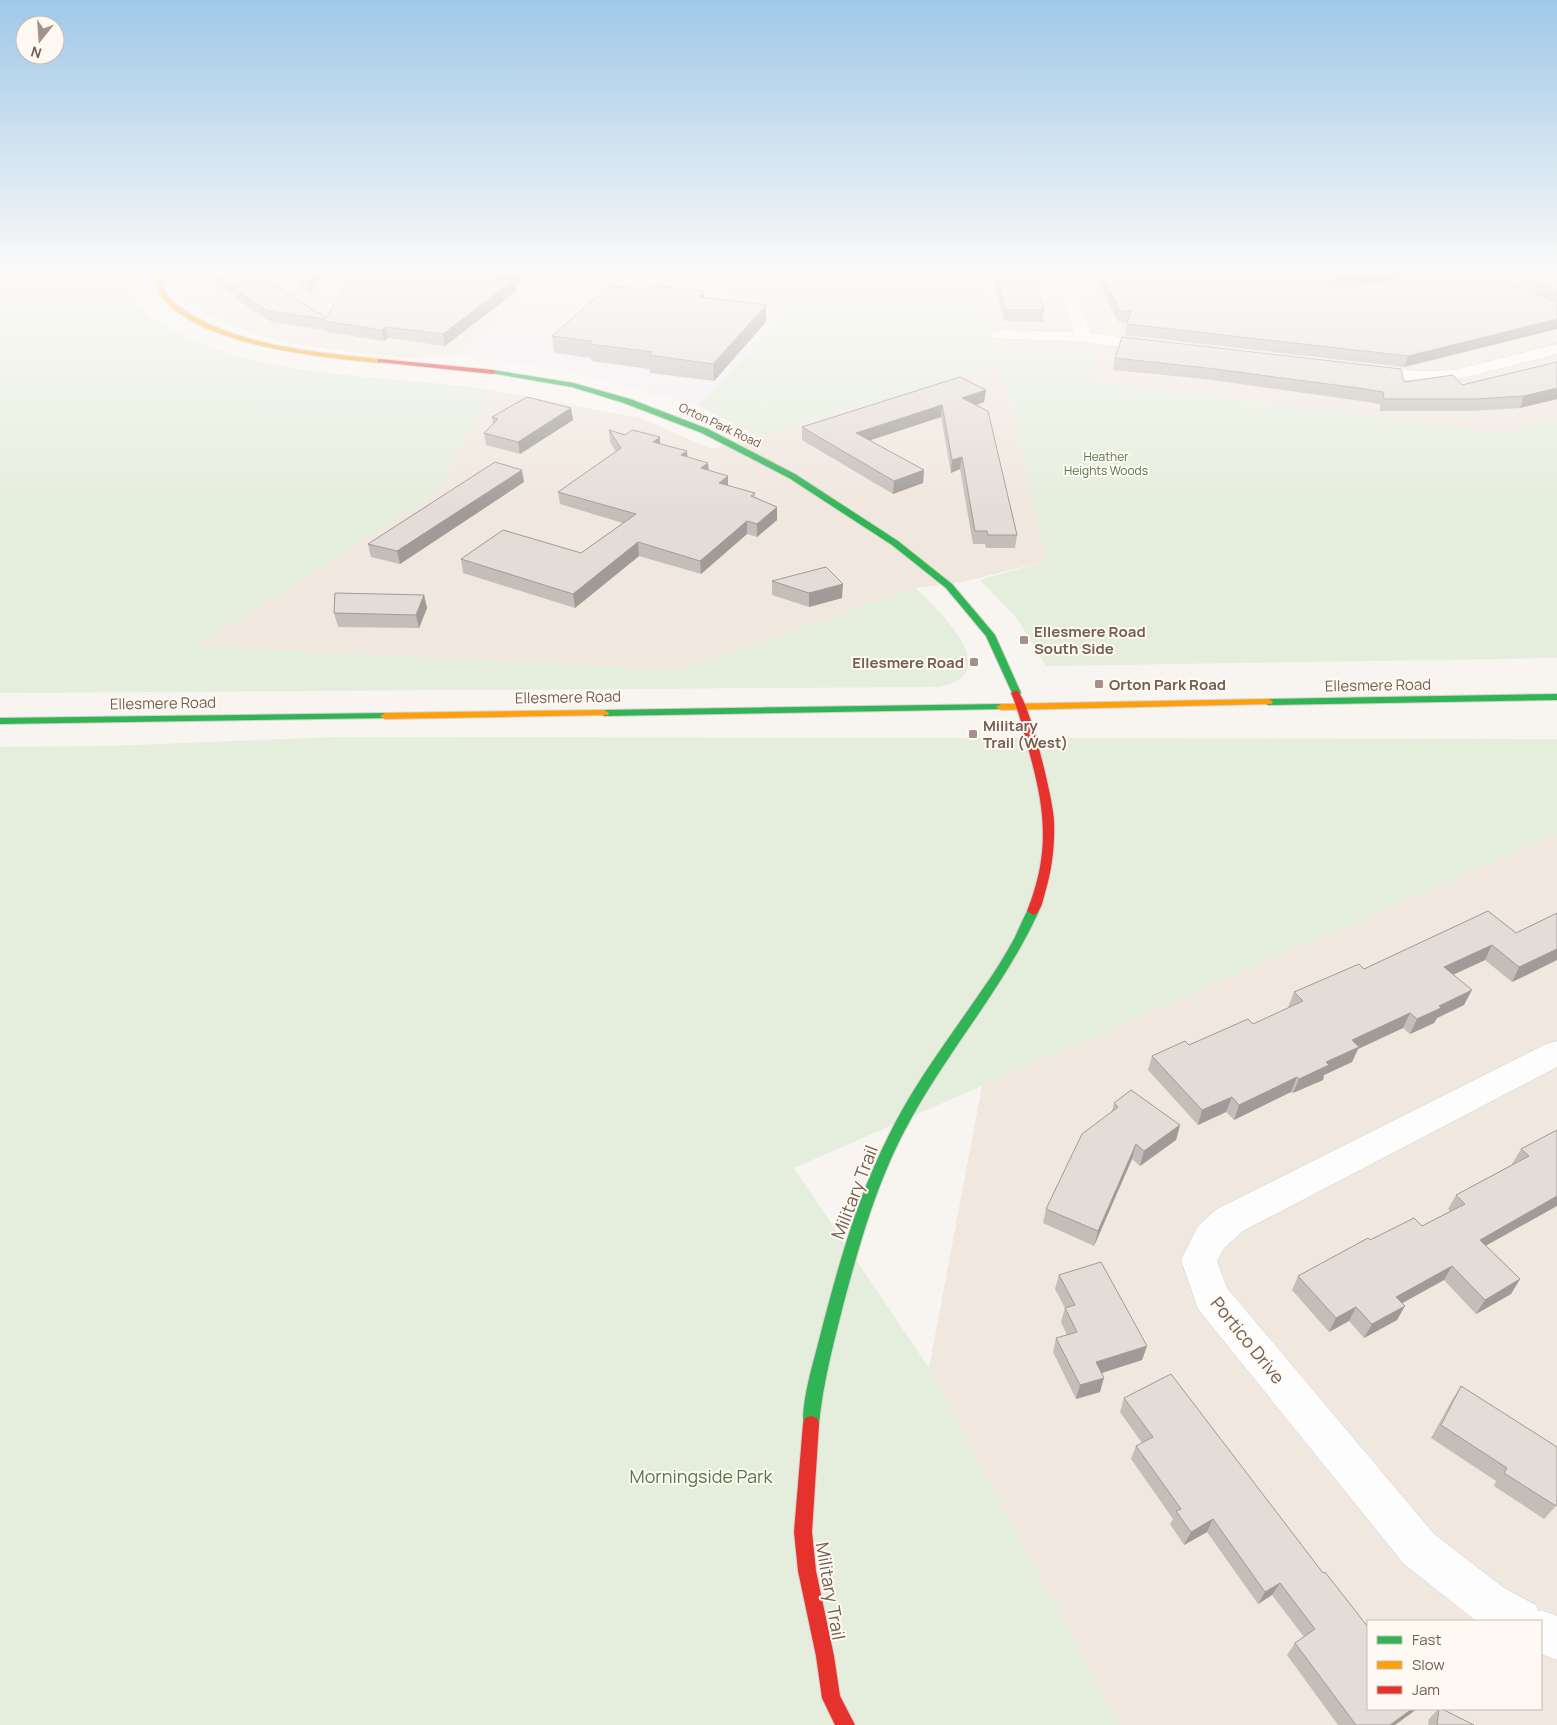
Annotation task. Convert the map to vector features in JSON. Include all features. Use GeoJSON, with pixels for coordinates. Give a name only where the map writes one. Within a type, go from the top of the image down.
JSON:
{"type":"FeatureCollection","features":[{"type":"Feature","properties":{"kind":"street","name":"Orton Park Road"},"geometry":{"type":"LineString","coordinates":[[313,354],[490,372],[573,385],[628,401],[721,438],[774,465],[844,509],[909,553],[949,586],[990,634],[1022,707]]}},
{"type":"Feature","properties":{"kind":"street"},"geometry":{"type":"LineString","coordinates":[[1352,370],[1419,376],[1455,374],[1539,354]]}},
{"type":"Feature","properties":{"kind":"street","name":"Ellesmere Road"},"geometry":{"type":"LineString","coordinates":[[0,721],[1022,707],[1557,697]]}},
{"type":"Feature","properties":{"kind":"street","name":"Military Trail"},"geometry":{"type":"LineString","coordinates":[[845,1725],[831,1698],[825,1656],[807,1571],[803,1532],[812,1410],[819,1369],[854,1238],[864,1207],[888,1150],[907,1114],[966,1022],[992,988],[1022,938],[1038,900],[1049,827],[1048,808],[1022,707]]}},
{"type":"Feature","properties":{"kind":"street","name":"Portico Drive"},"geometry":{"type":"LineString","coordinates":[[1518,1620],[1488,1604],[1419,1549],[1211,1297],[1199,1260],[1211,1237],[1230,1220],[1557,1053]]}},
{"type":"Feature","properties":{"kind":"street"},"geometry":{"type":"LineString","coordinates":[[1542,1632],[1557,1638]]}},
{"type":"Feature","properties":{"kind":"shaded area"},"geometry":{"type":"Polygon","coordinates":[[[362,354],[458,354],[408,358],[362,354]]]}},
{"type":"Feature","properties":{"kind":"shaded area"},"geometry":{"type":"Polygon","coordinates":[[[748,354],[698,406],[565,370],[456,355],[748,354]]]}},
{"type":"Feature","properties":{"kind":"shaded area"},"geometry":{"type":"Polygon","coordinates":[[[1094,354],[1557,354],[1557,419],[1505,433],[1091,381],[1094,354]]]}},
{"type":"Feature","properties":{"kind":"shaded area"},"geometry":{"type":"Polygon","coordinates":[[[1001,365],[1047,561],[962,582],[916,588],[676,670],[196,646],[437,494],[492,390],[640,418],[712,449],[1001,365]]]}},
{"type":"Feature","properties":{"kind":"shaded area"},"geometry":{"type":"Polygon","coordinates":[[[1557,834],[1557,1725],[1119,1725],[929,1368],[982,1086],[1557,834]]]}},
{"type":"Feature","properties":{"kind":"green space"},"geometry":{"type":"Polygon","coordinates":[[[0,354],[232,354],[289,367],[330,373],[492,390],[437,494],[197,646],[676,670],[916,588],[952,627],[968,657],[967,670],[957,681],[936,687],[0,693],[0,354]]]}},
{"type":"Feature","properties":{"kind":"green space","name":"Heather Heights Woods"},"geometry":{"type":"Polygon","coordinates":[[[748,354],[1095,354],[1091,381],[1505,433],[1557,419],[1557,658],[1046,666],[1016,617],[980,580],[1047,561],[1001,365],[759,437],[698,406],[748,354]]]}},
{"type":"Feature","properties":{"kind":"green space","name":"Morningside Park"},"geometry":{"type":"Polygon","coordinates":[[[337,737],[1557,739],[1557,834],[794,1168],[929,1368],[1119,1725],[0,1725],[0,747],[109,746],[337,737]]]}},
{"type":"Feature","properties":{"kind":"building"},"geometry":{"type":"Polygon","coordinates":[[[650,354],[722,354],[713,364],[649,355],[650,354]]]}},
{"type":"Feature","properties":{"kind":"building"},"geometry":{"type":"Polygon","coordinates":[[[1116,354],[1266,354],[1401,369],[1404,382],[1453,375],[1462,385],[1557,362],[1557,388],[1524,396],[1476,399],[1384,399],[1383,392],[1358,388],[1115,358],[1116,354]]]}},
{"type":"Feature","properties":{"kind":"building"},"geometry":{"type":"Polygon","coordinates":[[[1386,354],[1418,354],[1408,356],[1386,354]]]}},
{"type":"Feature","properties":{"kind":"building"},"geometry":{"type":"Polygon","coordinates":[[[960,377],[986,390],[962,398],[988,411],[1017,535],[988,535],[987,531],[975,531],[962,457],[952,460],[942,405],[856,433],[924,470],[894,481],[802,427],[960,377]]]}},
{"type":"Feature","properties":{"kind":"building"},"geometry":{"type":"Polygon","coordinates":[[[527,397],[571,408],[518,442],[484,433],[498,419],[492,417],[527,397]]]}},
{"type":"Feature","properties":{"kind":"building"},"geometry":{"type":"Polygon","coordinates":[[[609,430],[625,435],[632,430],[660,437],[653,442],[687,451],[681,455],[708,463],[701,468],[728,476],[719,483],[755,493],[751,496],[777,507],[757,524],[747,521],[700,561],[638,542],[573,594],[461,559],[503,530],[581,553],[636,514],[558,492],[621,448],[609,430]]]}},
{"type":"Feature","properties":{"kind":"building"},"geometry":{"type":"Polygon","coordinates":[[[495,462],[522,470],[397,551],[368,544],[495,462]]]}},
{"type":"Feature","properties":{"kind":"building"},"geometry":{"type":"Polygon","coordinates":[[[826,567],[843,584],[809,593],[772,581],[826,567]]]}},
{"type":"Feature","properties":{"kind":"building"},"geometry":{"type":"Polygon","coordinates":[[[335,593],[424,595],[416,615],[334,613],[335,593]]]}},
{"type":"Feature","properties":{"kind":"building"},"geometry":{"type":"Polygon","coordinates":[[[1488,911],[1516,933],[1557,913],[1557,949],[1519,967],[1492,945],[1444,967],[1472,990],[1417,1019],[1410,1013],[1352,1040],[1359,1047],[1326,1062],[1329,1065],[1299,1079],[1297,1077],[1239,1105],[1232,1097],[1202,1110],[1152,1056],[1185,1041],[1189,1045],[1248,1019],[1253,1024],[1303,1001],[1294,992],[1359,964],[1364,969],[1488,911]]]}},
{"type":"Feature","properties":{"kind":"building"},"geometry":{"type":"Polygon","coordinates":[[[1131,1090],[1180,1125],[1144,1151],[1136,1144],[1098,1231],[1046,1209],[1082,1134],[1118,1107],[1114,1103],[1131,1090]]]}},
{"type":"Feature","properties":{"kind":"building"},"geometry":{"type":"Polygon","coordinates":[[[1557,1130],[1557,1196],[1480,1240],[1520,1279],[1485,1300],[1452,1266],[1396,1297],[1405,1306],[1372,1324],[1356,1307],[1336,1318],[1298,1276],[1368,1238],[1370,1240],[1414,1218],[1422,1226],[1465,1204],[1456,1195],[1529,1156],[1521,1149],[1557,1130]]]}},
{"type":"Feature","properties":{"kind":"building"},"geometry":{"type":"Polygon","coordinates":[[[1101,1262],[1147,1346],[1096,1362],[1104,1378],[1080,1385],[1056,1338],[1077,1332],[1065,1308],[1075,1305],[1059,1275],[1101,1262]]]}},
{"type":"Feature","properties":{"kind":"building"},"geometry":{"type":"Polygon","coordinates":[[[1171,1374],[1323,1573],[1325,1572],[1367,1626],[1367,1710],[1411,1710],[1390,1725],[1356,1725],[1295,1643],[1315,1629],[1280,1583],[1265,1592],[1213,1519],[1191,1532],[1176,1511],[1181,1509],[1136,1446],[1153,1437],[1124,1398],[1171,1374]]]}},
{"type":"Feature","properties":{"kind":"building"},"geometry":{"type":"Polygon","coordinates":[[[1461,1386],[1557,1447],[1556,1506],[1504,1473],[1507,1468],[1441,1425],[1461,1386]]]}},
{"type":"Feature","properties":{"kind":"building"},"geometry":{"type":"Polygon","coordinates":[[[1439,1710],[1444,1710],[1474,1725],[1437,1725],[1439,1710]]]}},
{"type":"Feature","properties":{"kind":"traffic: fast"},"geometry":{"type":"LineString","coordinates":[[493,372],[573,385],[627,401],[705,431],[792,476],[895,543],[949,586],[990,635],[1016,693]]}},
{"type":"Feature","properties":{"kind":"traffic: fast"},"geometry":{"type":"LineString","coordinates":[[1268,702],[1557,697]]}},
{"type":"Feature","properties":{"kind":"traffic: fast"},"geometry":{"type":"LineString","coordinates":[[604,713],[1001,707]]}},
{"type":"Feature","properties":{"kind":"traffic: fast"},"geometry":{"type":"LineString","coordinates":[[0,721],[385,716]]}},
{"type":"Feature","properties":{"kind":"traffic: fast"},"geometry":{"type":"LineString","coordinates":[[811,1424],[820,1368],[841,1286],[864,1210],[883,1161],[907,1113],[1006,964],[1033,911]]}},
{"type":"Feature","properties":{"kind":"traffic: slow"},"geometry":{"type":"LineString","coordinates":[[314,354],[380,361]]}},
{"type":"Feature","properties":{"kind":"traffic: slow"},"geometry":{"type":"LineString","coordinates":[[1001,707],[1268,702]]}},
{"type":"Feature","properties":{"kind":"traffic: slow"},"geometry":{"type":"LineString","coordinates":[[385,716],[604,713]]}},
{"type":"Feature","properties":{"kind":"traffic: jam"},"geometry":{"type":"LineString","coordinates":[[380,361],[493,372]]}},
{"type":"Feature","properties":{"kind":"traffic: jam"},"geometry":{"type":"LineString","coordinates":[[1016,693],[1022,707],[1040,771],[1049,820],[1044,875],[1033,911]]}},
{"type":"Feature","properties":{"kind":"traffic: jam"},"geometry":{"type":"LineString","coordinates":[[811,1424],[803,1532],[807,1571],[825,1656],[831,1698],[845,1725]]}},
{"type":"Feature","properties":{"kind":"place","name":"Ellesmere Road South Side"},"geometry":{"type":"Point","coordinates":[1024,640]}},
{"type":"Feature","properties":{"kind":"place","name":"Ellesmere Road"},"geometry":{"type":"Point","coordinates":[974,662]}},
{"type":"Feature","properties":{"kind":"place","name":"Orton Park Road"},"geometry":{"type":"Point","coordinates":[1099,684]}},
{"type":"Feature","properties":{"kind":"place","name":"Military Trail (West)"},"geometry":{"type":"Point","coordinates":[973,734]}}]}
